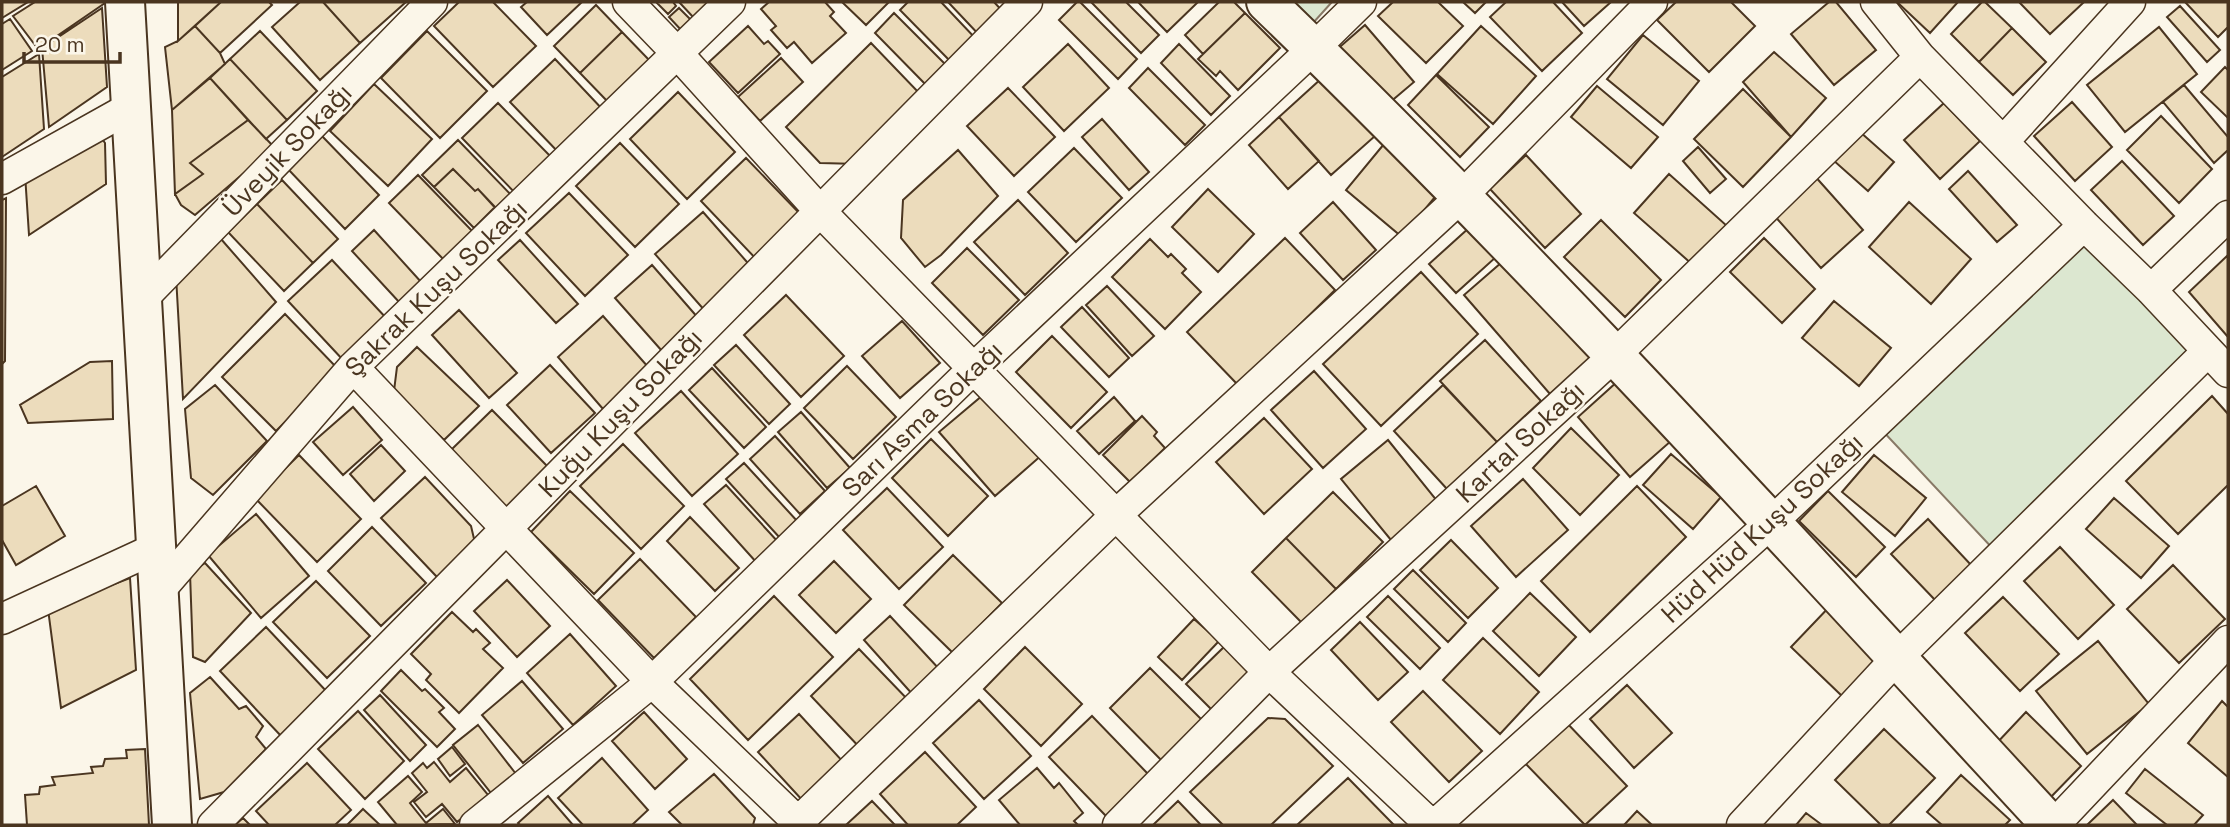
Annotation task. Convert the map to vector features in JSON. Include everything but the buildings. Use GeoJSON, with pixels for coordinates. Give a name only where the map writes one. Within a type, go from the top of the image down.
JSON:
{"type":"FeatureCollection","features":[{"type":"Feature","properties":{"kind":"street","name":"Üveyik Sokağı"},"geometry":{"type":"LineString","coordinates":[[142,299],[432,2]]}},
{"type":"Feature","properties":{"kind":"street"},"geometry":{"type":"LineString","coordinates":[[628,2],[819,211],[1269,672],[1433,825]]}},
{"type":"Feature","properties":{"kind":"street","name":"Şakrak Kuşu Sokağı"},"geometry":{"type":"LineString","coordinates":[[159,591],[353,368],[730,2]]}},
{"type":"Feature","properties":{"kind":"street","name":"Kuğu Kuşu Sokağı"},"geometry":{"type":"LineString","coordinates":[[213,825],[1027,2]]}},
{"type":"Feature","properties":{"kind":"street"},"geometry":{"type":"LineString","coordinates":[[1266,2],[1462,196],[1772,522],[2053,825],[2228,641]]}},
{"type":"Feature","properties":{"kind":"street","name":"Sarı Asma Sokağı"},"geometry":{"type":"LineString","coordinates":[[475,825],[652,682],[973,369],[1361,2]]}},
{"type":"Feature","properties":{"kind":"street"},"geometry":{"type":"LineString","coordinates":[[353,368],[652,682],[798,824],[1116,515],[1462,196],[1652,2]]}},
{"type":"Feature","properties":{"kind":"street"},"geometry":{"type":"LineString","coordinates":[[1876,2],[1920,57],[2151,290],[2228,372]]}},
{"type":"Feature","properties":{"kind":"street"},"geometry":{"type":"LineString","coordinates":[[2003,142],[2130,2]]}},
{"type":"Feature","properties":{"kind":"street"},"geometry":{"type":"LineString","coordinates":[[127,4],[172,825]]}},
{"type":"Feature","properties":{"kind":"street","name":"Kartal Sokağı"},"geometry":{"type":"LineString","coordinates":[[1118,825],[1269,672],[1613,357],[1920,57]]}},
{"type":"Feature","properties":{"kind":"street"},"geometry":{"type":"LineString","coordinates":[[2,179],[131,107]]}},
{"type":"Feature","properties":{"kind":"street"},"geometry":{"type":"LineString","coordinates":[[2151,290],[2228,216]]}},
{"type":"Feature","properties":{"kind":"street","name":"Hüd Hüd Kuşu Sokağı"},"geometry":{"type":"LineString","coordinates":[[1433,825],[1772,522],[2084,225]]}},
{"type":"Feature","properties":{"kind":"street"},"geometry":{"type":"LineString","coordinates":[[1742,825],[1897,658],[2207,352]]}},
{"type":"Feature","properties":{"kind":"street"},"geometry":{"type":"LineString","coordinates":[[2,619],[156,548]]}},
{"type":"Feature","properties":{"kind":"green space"},"geometry":{"type":"Polygon","coordinates":[[[1291,2],[1332,2],[1313,23],[1291,2]]]}},
{"type":"Feature","properties":{"kind":"green space"},"geometry":{"type":"Polygon","coordinates":[[[2082,235],[2198,351],[1996,552],[1879,427],[2082,235]]]}}]}
